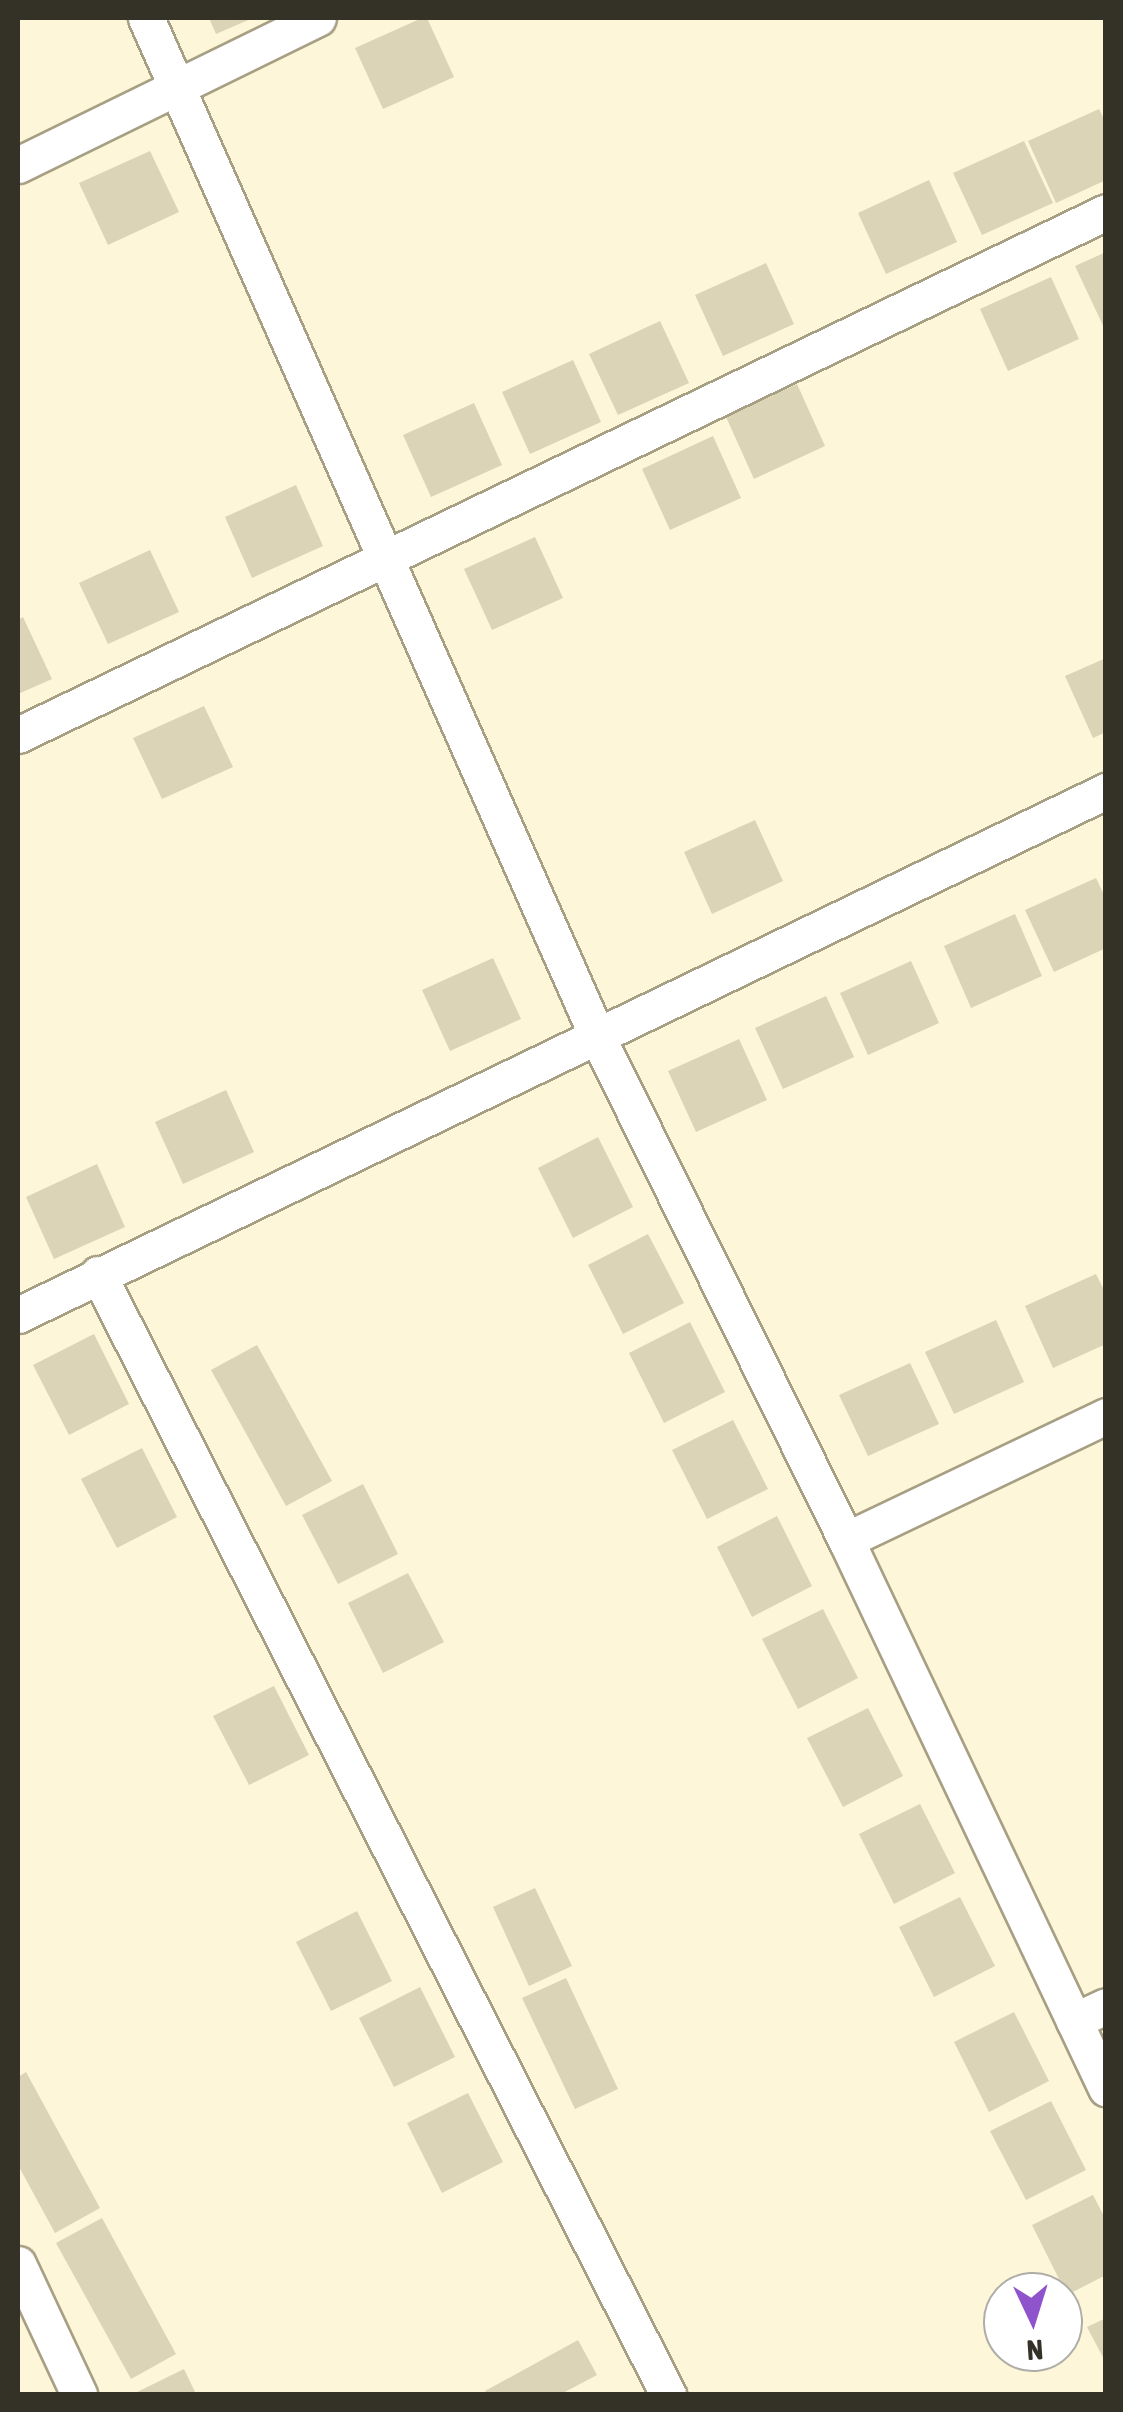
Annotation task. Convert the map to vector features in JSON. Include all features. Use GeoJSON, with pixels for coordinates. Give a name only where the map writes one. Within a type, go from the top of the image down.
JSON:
{"type":"FeatureCollection","features":[{"type":"Feature","properties":{"kind":"street"},"geometry":{"type":"LineString","coordinates":[[146,18],[598,1038],[846,1540],[1090,2014],[1106,2088]]}},
{"type":"Feature","properties":{"kind":"street"},"geometry":{"type":"LineString","coordinates":[[18,165],[318,18]]}},
{"type":"Feature","properties":{"kind":"street"},"geometry":{"type":"LineString","coordinates":[[18,735],[1106,212]]}},
{"type":"Feature","properties":{"kind":"street"},"geometry":{"type":"LineString","coordinates":[[18,1315],[1106,790]]}},
{"type":"Feature","properties":{"kind":"street"},"geometry":{"type":"LineString","coordinates":[[98,1274],[668,2394]]}},
{"type":"Feature","properties":{"kind":"street"},"geometry":{"type":"LineString","coordinates":[[846,1540],[1106,1416]]}},
{"type":"Feature","properties":{"kind":"street"},"geometry":{"type":"LineString","coordinates":[[18,2264],[79,2394]]}},
{"type":"Feature","properties":{"kind":"building"},"geometry":{"type":"Polygon","coordinates":[[[209,18],[253,18],[216,34],[209,18]]]}},
{"type":"Feature","properties":{"kind":"building"},"geometry":{"type":"Polygon","coordinates":[[[427,18],[454,77],[383,109],[355,48],[427,18]]]}},
{"type":"Feature","properties":{"kind":"building"},"geometry":{"type":"Polygon","coordinates":[[[1099,109],[1106,123],[1106,180],[1056,203],[1028,141],[1099,109]]]}},
{"type":"Feature","properties":{"kind":"building"},"geometry":{"type":"Polygon","coordinates":[[[1024,141],[1053,203],[982,235],[953,173],[1024,141]]]}},
{"type":"Feature","properties":{"kind":"building"},"geometry":{"type":"Polygon","coordinates":[[[150,151],[179,212],[108,245],[79,183],[150,151]]]}},
{"type":"Feature","properties":{"kind":"building"},"geometry":{"type":"Polygon","coordinates":[[[929,180],[957,242],[886,274],[858,213],[929,180]]]}},
{"type":"Feature","properties":{"kind":"building"},"geometry":{"type":"Polygon","coordinates":[[[1106,252],[1106,332],[1075,266],[1106,252]]]}},
{"type":"Feature","properties":{"kind":"building"},"geometry":{"type":"Polygon","coordinates":[[[766,263],[794,324],[723,356],[695,295],[766,263]]]}},
{"type":"Feature","properties":{"kind":"building"},"geometry":{"type":"Polygon","coordinates":[[[1051,277],[1079,339],[1008,371],[980,309],[1051,277]]]}},
{"type":"Feature","properties":{"kind":"building"},"geometry":{"type":"Polygon","coordinates":[[[660,321],[689,383],[618,415],[589,354],[660,321]]]}},
{"type":"Feature","properties":{"kind":"building"},"geometry":{"type":"Polygon","coordinates":[[[573,360],[601,422],[530,454],[502,392],[573,360]]]}},
{"type":"Feature","properties":{"kind":"building"},"geometry":{"type":"Polygon","coordinates":[[[797,384],[825,446],[754,479],[726,417],[797,384]]]}},
{"type":"Feature","properties":{"kind":"building"},"geometry":{"type":"Polygon","coordinates":[[[474,403],[502,465],[431,497],[403,435],[474,403]]]}},
{"type":"Feature","properties":{"kind":"building"},"geometry":{"type":"Polygon","coordinates":[[[713,436],[741,498],[670,530],[642,469],[713,436]]]}},
{"type":"Feature","properties":{"kind":"building"},"geometry":{"type":"Polygon","coordinates":[[[296,485],[323,546],[252,578],[225,517],[296,485]]]}},
{"type":"Feature","properties":{"kind":"building"},"geometry":{"type":"Polygon","coordinates":[[[535,537],[563,598],[492,630],[464,569],[535,537]]]}},
{"type":"Feature","properties":{"kind":"building"},"geometry":{"type":"Polygon","coordinates":[[[150,550],[179,612],[108,644],[79,583],[150,550]]]}},
{"type":"Feature","properties":{"kind":"building"},"geometry":{"type":"Polygon","coordinates":[[[23,617],[52,679],[18,694],[18,620],[23,617]]]}},
{"type":"Feature","properties":{"kind":"building"},"geometry":{"type":"Polygon","coordinates":[[[1106,658],[1106,732],[1093,738],[1065,676],[1106,658]]]}},
{"type":"Feature","properties":{"kind":"building"},"geometry":{"type":"Polygon","coordinates":[[[204,706],[233,767],[162,799],[133,738],[204,706]]]}},
{"type":"Feature","properties":{"kind":"building"},"geometry":{"type":"Polygon","coordinates":[[[755,820],[783,881],[712,914],[684,852],[755,820]]]}},
{"type":"Feature","properties":{"kind":"building"},"geometry":{"type":"Polygon","coordinates":[[[1096,878],[1106,899],[1106,948],[1054,972],[1025,910],[1096,878]]]}},
{"type":"Feature","properties":{"kind":"building"},"geometry":{"type":"Polygon","coordinates":[[[1015,914],[1042,976],[971,1008],[944,946],[1015,914]]]}},
{"type":"Feature","properties":{"kind":"building"},"geometry":{"type":"Polygon","coordinates":[[[493,958],[521,1019],[450,1051],[422,990],[493,958]]]}},
{"type":"Feature","properties":{"kind":"building"},"geometry":{"type":"Polygon","coordinates":[[[911,961],[939,1023],[868,1055],[840,993],[911,961]]]}},
{"type":"Feature","properties":{"kind":"building"},"geometry":{"type":"Polygon","coordinates":[[[826,996],[854,1057],[783,1089],[755,1028],[826,996]]]}},
{"type":"Feature","properties":{"kind":"building"},"geometry":{"type":"Polygon","coordinates":[[[739,1039],[767,1100],[696,1132],[668,1071],[739,1039]]]}},
{"type":"Feature","properties":{"kind":"building"},"geometry":{"type":"Polygon","coordinates":[[[226,1090],[254,1152],[183,1184],[155,1122],[226,1090]]]}},
{"type":"Feature","properties":{"kind":"building"},"geometry":{"type":"Polygon","coordinates":[[[598,1137],[633,1207],[573,1238],[538,1168],[598,1137]]]}},
{"type":"Feature","properties":{"kind":"building"},"geometry":{"type":"Polygon","coordinates":[[[97,1164],[125,1227],[54,1259],[26,1197],[97,1164]]]}},
{"type":"Feature","properties":{"kind":"building"},"geometry":{"type":"Polygon","coordinates":[[[648,1234],[684,1303],[623,1334],[588,1265],[648,1234]]]}},
{"type":"Feature","properties":{"kind":"building"},"geometry":{"type":"Polygon","coordinates":[[[1096,1274],[1106,1294],[1106,1344],[1053,1368],[1025,1306],[1096,1274]]]}},
{"type":"Feature","properties":{"kind":"building"},"geometry":{"type":"Polygon","coordinates":[[[996,1320],[1024,1382],[954,1414],[925,1352],[996,1320]]]}},
{"type":"Feature","properties":{"kind":"building"},"geometry":{"type":"Polygon","coordinates":[[[690,1322],[725,1392],[664,1423],[629,1353],[690,1322]]]}},
{"type":"Feature","properties":{"kind":"building"},"geometry":{"type":"Polygon","coordinates":[[[94,1334],[129,1404],[69,1435],[33,1365],[94,1334]]]}},
{"type":"Feature","properties":{"kind":"building"},"geometry":{"type":"Polygon","coordinates":[[[257,1345],[332,1481],[286,1506],[211,1370],[257,1345]]]}},
{"type":"Feature","properties":{"kind":"building"},"geometry":{"type":"Polygon","coordinates":[[[910,1363],[939,1424],[868,1456],[839,1395],[910,1363]]]}},
{"type":"Feature","properties":{"kind":"building"},"geometry":{"type":"Polygon","coordinates":[[[733,1420],[768,1489],[707,1519],[672,1450],[733,1420]]]}},
{"type":"Feature","properties":{"kind":"building"},"geometry":{"type":"Polygon","coordinates":[[[142,1448],[177,1517],[117,1548],[81,1479],[142,1448]]]}},
{"type":"Feature","properties":{"kind":"building"},"geometry":{"type":"Polygon","coordinates":[[[363,1484],[398,1554],[338,1584],[302,1515],[363,1484]]]}},
{"type":"Feature","properties":{"kind":"building"},"geometry":{"type":"Polygon","coordinates":[[[777,1516],[812,1586],[752,1617],[717,1547],[777,1516]]]}},
{"type":"Feature","properties":{"kind":"building"},"geometry":{"type":"Polygon","coordinates":[[[408,1573],[444,1642],[383,1673],[348,1603],[408,1573]]]}},
{"type":"Feature","properties":{"kind":"building"},"geometry":{"type":"Polygon","coordinates":[[[823,1609],[858,1678],[798,1709],[762,1639],[823,1609]]]}},
{"type":"Feature","properties":{"kind":"building"},"geometry":{"type":"Polygon","coordinates":[[[274,1686],[309,1755],[249,1785],[213,1716],[274,1686]]]}},
{"type":"Feature","properties":{"kind":"building"},"geometry":{"type":"Polygon","coordinates":[[[868,1708],[903,1776],[843,1807],[807,1738],[868,1708]]]}},
{"type":"Feature","properties":{"kind":"building"},"geometry":{"type":"Polygon","coordinates":[[[920,1804],[955,1873],[894,1904],[859,1834],[920,1804]]]}},
{"type":"Feature","properties":{"kind":"building"},"geometry":{"type":"Polygon","coordinates":[[[535,1888],[572,1966],[529,1986],[493,1907],[535,1888]]]}},
{"type":"Feature","properties":{"kind":"building"},"geometry":{"type":"Polygon","coordinates":[[[960,1897],[995,1966],[934,1997],[899,1927],[960,1897]]]}},
{"type":"Feature","properties":{"kind":"building"},"geometry":{"type":"Polygon","coordinates":[[[357,1911],[392,1981],[331,2011],[296,1942],[357,1911]]]}},
{"type":"Feature","properties":{"kind":"building"},"geometry":{"type":"Polygon","coordinates":[[[566,1978],[618,2089],[575,2109],[522,1998],[566,1978]]]}},
{"type":"Feature","properties":{"kind":"building"},"geometry":{"type":"Polygon","coordinates":[[[420,1987],[455,2057],[394,2087],[359,2018],[420,1987]]]}},
{"type":"Feature","properties":{"kind":"building"},"geometry":{"type":"Polygon","coordinates":[[[1014,2012],[1049,2081],[989,2112],[954,2042],[1014,2012]]]}},
{"type":"Feature","properties":{"kind":"building"},"geometry":{"type":"Polygon","coordinates":[[[26,2072],[100,2208],[55,2233],[18,2165],[18,2077],[26,2072]]]}},
{"type":"Feature","properties":{"kind":"building"},"geometry":{"type":"Polygon","coordinates":[[[468,2093],[503,2162],[442,2193],[407,2123],[468,2093]]]}},
{"type":"Feature","properties":{"kind":"building"},"geometry":{"type":"Polygon","coordinates":[[[1051,2101],[1086,2170],[1026,2200],[990,2131],[1051,2101]]]}},
{"type":"Feature","properties":{"kind":"building"},"geometry":{"type":"Polygon","coordinates":[[[1093,2195],[1106,2220],[1106,2275],[1083,2287],[1083,2272],[1056,2272],[1032,2225],[1093,2195]]]}},
{"type":"Feature","properties":{"kind":"building"},"geometry":{"type":"Polygon","coordinates":[[[102,2218],[176,2354],[131,2379],[56,2243],[102,2218]]]}},
{"type":"Feature","properties":{"kind":"building"},"geometry":{"type":"Polygon","coordinates":[[[1106,2318],[1106,2363],[1087,2327],[1106,2318]]]}},
{"type":"Feature","properties":{"kind":"building"},"geometry":{"type":"Polygon","coordinates":[[[578,2340],[597,2375],[561,2394],[485,2391],[578,2340]]]}},
{"type":"Feature","properties":{"kind":"building"},"geometry":{"type":"Polygon","coordinates":[[[184,2369],[196,2394],[133,2394],[184,2369]]]}}]}
